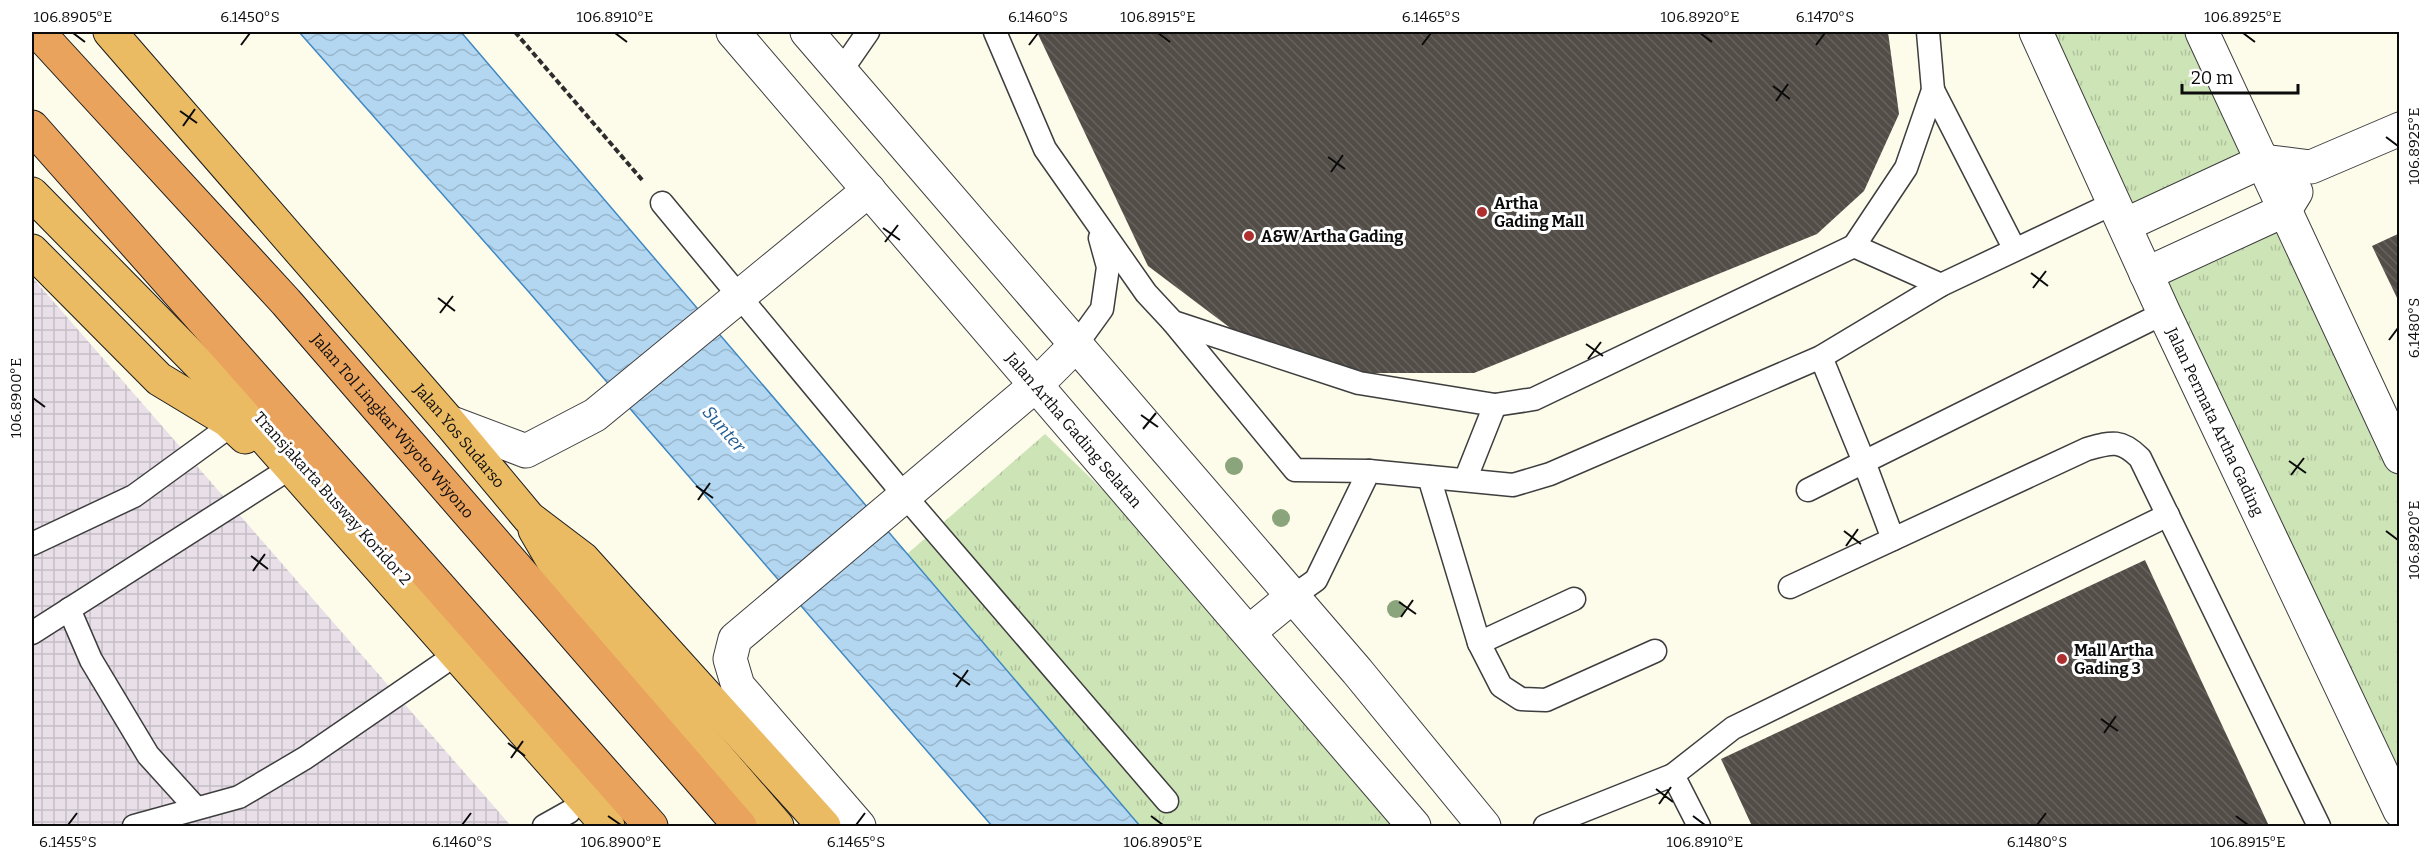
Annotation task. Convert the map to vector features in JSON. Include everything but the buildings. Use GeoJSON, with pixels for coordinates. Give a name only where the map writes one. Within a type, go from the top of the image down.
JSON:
{"type":"FeatureCollection","features":[{"type":"Feature","properties":{"kind":"highway","name":"Jalan Tol Lingkar Wiyoto Wiyono"},"geometry":{"type":"LineString","coordinates":[[38,32],[294,311],[740,826]]}},
{"type":"Feature","properties":{"kind":"highway","name":"Jalan Yos Sudarso"},"geometry":{"type":"LineString","coordinates":[[110,32],[449,422],[529,518],[583,559],[824,826]]}},
{"type":"Feature","properties":{"kind":"highway"},"geometry":{"type":"LineString","coordinates":[[32,127],[651,826]]}},
{"type":"Feature","properties":{"kind":"highway"},"geometry":{"type":"LineString","coordinates":[[32,194],[203,368],[608,826]]}},
{"type":"Feature","properties":{"kind":"highway"},"geometry":{"type":"LineString","coordinates":[[32,219],[93,278],[281,474],[442,664],[565,822]]}},
{"type":"Feature","properties":{"kind":"highway"},"geometry":{"type":"LineString","coordinates":[[32,251],[159,379],[230,422]]}},
{"type":"Feature","properties":{"kind":"highway"},"geometry":{"type":"LineString","coordinates":[[529,518],[563,578],[777,826]]}},
{"type":"Feature","properties":{"kind":"street","name":"Jalan Artha Gading Selatan"},"geometry":{"type":"LineString","coordinates":[[733,32],[862,196],[1025,395],[1249,632],[1414,826]]}},
{"type":"Feature","properties":{"kind":"street"},"geometry":{"type":"LineString","coordinates":[[807,32],[1357,671],[1484,826]]}},
{"type":"Feature","properties":{"kind":"street","name":"Jalan Permata Artha Gading"},"geometry":{"type":"LineString","coordinates":[[2036,32],[2120,214],[2145,274],[2400,811]]}},
{"type":"Feature","properties":{"kind":"street"},"geometry":{"type":"LineString","coordinates":[[2202,32],[2400,457]]}},
{"type":"Feature","properties":{"kind":"street"},"geometry":{"type":"LineString","coordinates":[[2120,214],[2263,161],[2311,167],[2400,129]]}},
{"type":"Feature","properties":{"kind":"street"},"geometry":{"type":"LineString","coordinates":[[2145,274],[2285,210],[2311,167]]}},
{"type":"Feature","properties":{"kind":"street"},"geometry":{"type":"LineString","coordinates":[[449,422],[526,451],[595,416],[862,196]]}},
{"type":"Feature","properties":{"kind":"street"},"geometry":{"type":"LineString","coordinates":[[859,826],[738,686],[730,659],[735,639],[1025,395],[1076,345]]}},
{"type":"Feature","properties":{"kind":"street"},"geometry":{"type":"LineString","coordinates":[[1249,632],[1292,597]]}},
{"type":"Feature","properties":{"kind":"lane"},"geometry":{"type":"LineString","coordinates":[[841,71],[868,32]]}},
{"type":"Feature","properties":{"kind":"lane"},"geometry":{"type":"LineString","coordinates":[[995,32],[1045,149],[1146,293],[1173,322],[1295,470],[1369,471],[1466,478],[1513,485],[1550,474],[1821,357],[1941,285],[2014,249],[2120,214]]}},
{"type":"Feature","properties":{"kind":"lane"},"geometry":{"type":"LineString","coordinates":[[1928,32],[1933,90],[2014,249]]}},
{"type":"Feature","properties":{"kind":"lane"},"geometry":{"type":"LineString","coordinates":[[1173,322],[1359,383],[1495,405],[1534,399],[1854,246],[1906,168],[1933,90]]}},
{"type":"Feature","properties":{"kind":"lane","name":"Transjakarta Busway Koridor 2"},"geometry":{"type":"LineString","coordinates":[[32,180],[272,428],[624,826]]}},
{"type":"Feature","properties":{"kind":"lane"},"geometry":{"type":"LineString","coordinates":[[662,203],[751,287],[910,492],[1167,801]]}},
{"type":"Feature","properties":{"kind":"lane"},"geometry":{"type":"LineString","coordinates":[[1076,345],[1102,309],[1108,267],[1095,222]]}},
{"type":"Feature","properties":{"kind":"lane"},"geometry":{"type":"LineString","coordinates":[[1854,246],[1941,285]]}},
{"type":"Feature","properties":{"kind":"lane"},"geometry":{"type":"LineString","coordinates":[[1808,490],[2164,313]]}},
{"type":"Feature","properties":{"kind":"lane"},"geometry":{"type":"LineString","coordinates":[[1821,357],[1893,539]]}},
{"type":"Feature","properties":{"kind":"lane"},"geometry":{"type":"LineString","coordinates":[[1466,478],[1495,405]]}},
{"type":"Feature","properties":{"kind":"lane"},"geometry":{"type":"LineString","coordinates":[[32,544],[134,496],[230,422]]}},
{"type":"Feature","properties":{"kind":"lane"},"geometry":{"type":"LineString","coordinates":[[1790,587],[2087,449],[2108,443],[2127,445],[2140,458],[2319,826]]}},
{"type":"Feature","properties":{"kind":"lane"},"geometry":{"type":"LineString","coordinates":[[1292,597],[1316,580],[1369,471]]}},
{"type":"Feature","properties":{"kind":"lane"},"geometry":{"type":"LineString","coordinates":[[32,633],[281,474]]}},
{"type":"Feature","properties":{"kind":"lane"},"geometry":{"type":"LineString","coordinates":[[1429,477],[1479,643],[1501,686],[1521,699],[1546,700],[1655,651]]}},
{"type":"Feature","properties":{"kind":"lane"},"geometry":{"type":"LineString","coordinates":[[1545,826],[1673,775],[1733,728],[2168,515]]}},
{"type":"Feature","properties":{"kind":"lane"},"geometry":{"type":"LineString","coordinates":[[1479,643],[1575,599]]}},
{"type":"Feature","properties":{"kind":"lane"},"geometry":{"type":"LineString","coordinates":[[69,609],[91,660],[148,755],[196,808]]}},
{"type":"Feature","properties":{"kind":"lane"},"geometry":{"type":"LineString","coordinates":[[134,826],[239,797],[304,758],[442,664]]}},
{"type":"Feature","properties":{"kind":"lane"},"geometry":{"type":"LineString","coordinates":[[1673,775],[1699,826]]}},
{"type":"Feature","properties":{"kind":"path"},"geometry":{"type":"LineString","coordinates":[[515,32],[662,203]]}},
{"type":"Feature","properties":{"kind":"shaded area"},"geometry":{"type":"Polygon","coordinates":[[[32,277],[511,826],[32,826],[32,277]]]}},
{"type":"Feature","properties":{"kind":"green space"},"geometry":{"type":"Polygon","coordinates":[[[2038,32],[2202,32],[2263,161],[2125,225],[2038,32]]]}},
{"type":"Feature","properties":{"kind":"green space"},"geometry":{"type":"Polygon","coordinates":[[[2285,210],[2399,457],[2399,818],[2146,274],[2285,210]]]}},
{"type":"Feature","properties":{"kind":"green space"},"geometry":{"type":"Polygon","coordinates":[[[1045,434],[1249,631],[1414,826],[1140,826],[906,555],[1045,434]]]}},
{"type":"Feature","properties":{"kind":"water","name":"Sunter"},"geometry":{"type":"Polygon","coordinates":[[[299,32],[461,32],[1140,826],[992,826],[528,291],[299,32]]]}},
{"type":"Feature","properties":{"kind":"place","name":"Artha Gading Mall"},"geometry":{"type":"Point","coordinates":[1482,212]}},
{"type":"Feature","properties":{"kind":"place","name":"A&W Artha Gading"},"geometry":{"type":"Point","coordinates":[1249,236]}},
{"type":"Feature","properties":{"kind":"place","name":"Mall Artha Gading 3"},"geometry":{"type":"Point","coordinates":[2062,659]}}]}
